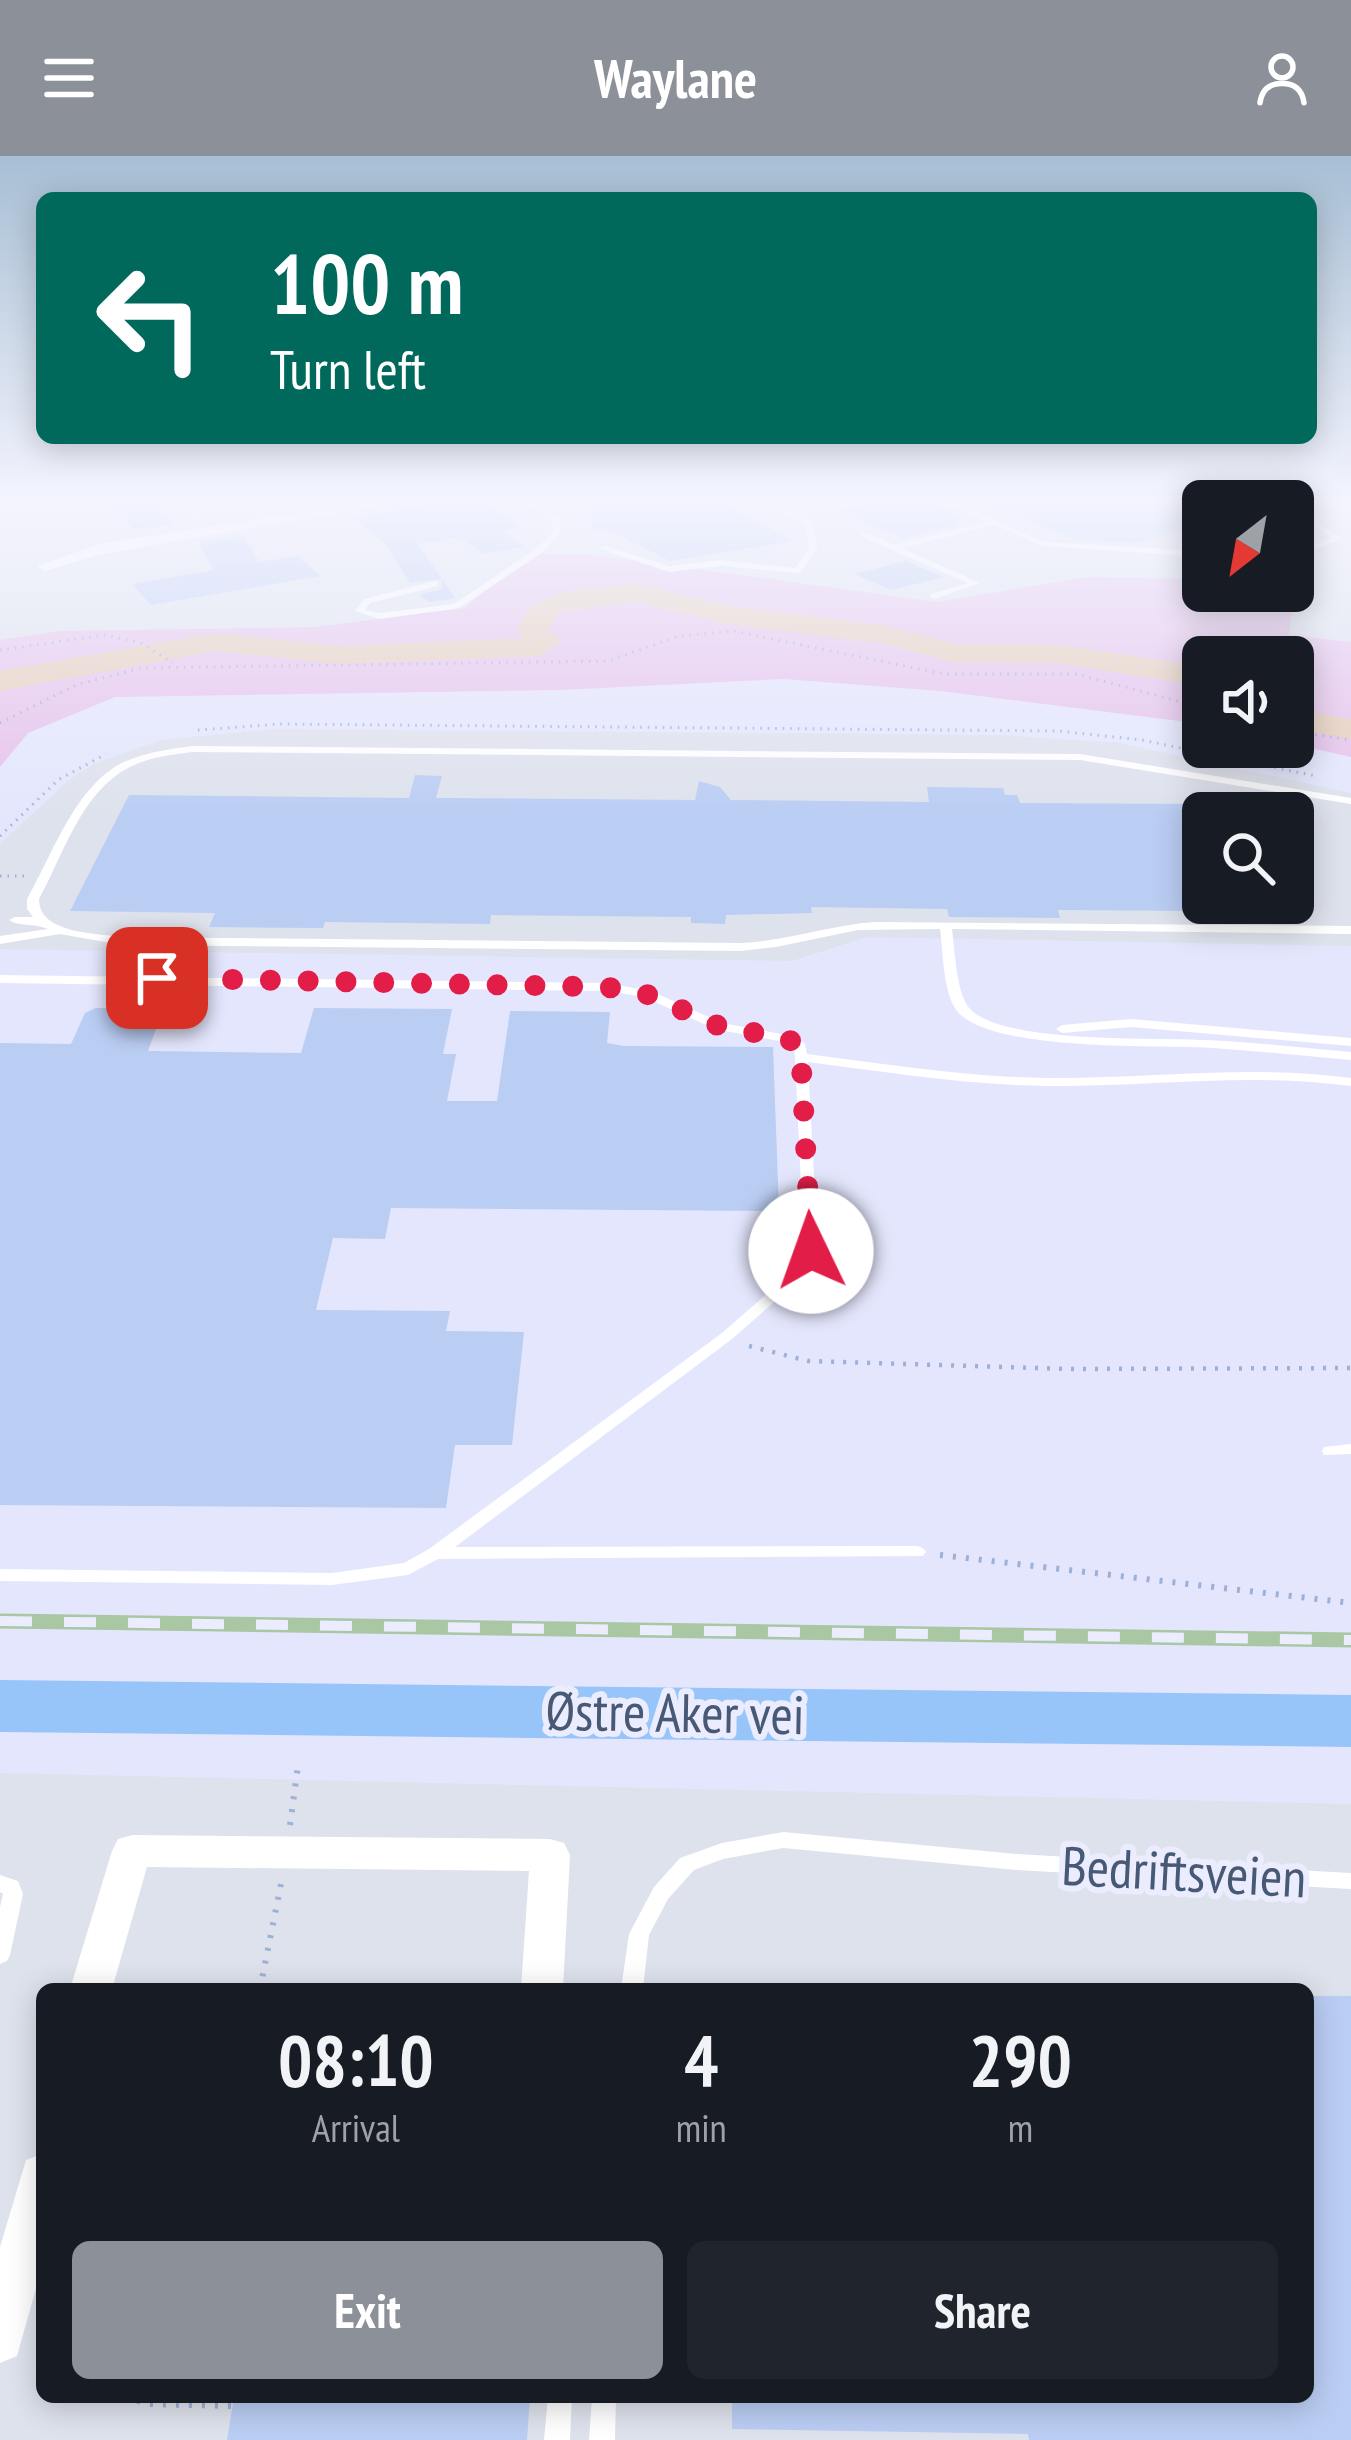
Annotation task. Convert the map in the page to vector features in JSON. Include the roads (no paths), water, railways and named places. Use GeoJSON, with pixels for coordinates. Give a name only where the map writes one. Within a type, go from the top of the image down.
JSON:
{"type":"FeatureCollection","features":[{"type":"Feature","properties":{"kind":"highway","name":"Østre Aker vei"},"geometry":{"type":"LineString","coordinates":[[0,1706],[1351,1721]]}},
{"type":"Feature","properties":{"kind":"highway","name":"Østre Aker vei"},"geometry":{"type":"LineString","coordinates":[[0,1743],[1351,1759]]}},
{"type":"Feature","properties":{"kind":"street"},"geometry":{"type":"LineString","coordinates":[[93,1983],[132,1851],[550,1855],[542,1983]]}},
{"type":"Feature","properties":{"kind":"street"},"geometry":{"type":"LineString","coordinates":[[0,2338],[36,2214]]}},
{"type":"Feature","properties":{"kind":"lane"},"geometry":{"type":"LineString","coordinates":[[363,606],[359,611],[395,614],[439,606]]}},
{"type":"Feature","properties":{"kind":"lane"},"geometry":{"type":"LineString","coordinates":[[41,921],[33,899],[104,775],[148,755],[172,751],[1081,757],[1351,801]]}},
{"type":"Feature","properties":{"kind":"lane"},"geometry":{"type":"LineString","coordinates":[[15,920],[41,921],[94,938],[165,942],[741,947],[802,943],[854,926],[1351,930]]}},
{"type":"Feature","properties":{"kind":"lane"},"geometry":{"type":"LineString","coordinates":[[0,940],[60,930]]}},
{"type":"Feature","properties":{"kind":"lane"},"geometry":{"type":"LineString","coordinates":[[947,930],[962,1008],[986,1024],[1039,1034],[1351,1056]]}},
{"type":"Feature","properties":{"kind":"lane"},"geometry":{"type":"LineString","coordinates":[[0,979],[606,987],[646,994],[719,1026],[788,1039],[800,1047],[811,1251],[792,1280],[727,1336],[408,1569],[332,1579],[0,1575]]}},
{"type":"Feature","properties":{"kind":"lane"},"geometry":{"type":"LineString","coordinates":[[1039,1034],[1110,1023],[1351,1042]]}},
{"type":"Feature","properties":{"kind":"lane"},"geometry":{"type":"LineString","coordinates":[[1098,1038],[1244,1033]]}},
{"type":"Feature","properties":{"kind":"lane"},"geometry":{"type":"LineString","coordinates":[[1165,1038],[1202,1044]]}},
{"type":"Feature","properties":{"kind":"lane"},"geometry":{"type":"LineString","coordinates":[[801,1058],[1011,1081],[1121,1081],[1223,1072],[1351,1082]]}},
{"type":"Feature","properties":{"kind":"lane"},"geometry":{"type":"LineString","coordinates":[[1330,1451],[1351,1449]]}},
{"type":"Feature","properties":{"kind":"lane"},"geometry":{"type":"LineString","coordinates":[[435,1553],[917,1552]]}},
{"type":"Feature","properties":{"kind":"lane","name":"Bedriftsveien"},"geometry":{"type":"LineString","coordinates":[[633,1983],[639,1934],[661,1893],[687,1864],[722,1851],[782,1840],[1017,1862],[1351,1881]]}},
{"type":"Feature","properties":{"kind":"lane"},"geometry":{"type":"LineString","coordinates":[[0,1883],[11,1886],[13,1894],[0,1955]]}},
{"type":"Feature","properties":{"kind":"lane"},"geometry":{"type":"LineString","coordinates":[[557,2440],[560,2403]]}},
{"type":"Feature","properties":{"kind":"lane"},"geometry":{"type":"LineString","coordinates":[[602,2440],[604,2403]]}},
{"type":"Feature","properties":{"kind":"waterway"},"geometry":{"type":"LineString","coordinates":[[0,681],[215,642],[339,655],[539,647],[546,642],[532,630],[538,614],[551,606]]}},
{"type":"Feature","properties":{"kind":"waterway"},"geometry":{"type":"LineString","coordinates":[[698,606],[728,615],[887,635],[953,653],[1058,654],[1182,673]]}},
{"type":"Feature","properties":{"kind":"waterway"},"geometry":{"type":"LineString","coordinates":[[1314,723],[1351,729]]}},
{"type":"Feature","properties":{"kind":"railway"},"geometry":{"type":"LineString","coordinates":[[0,1621],[1351,1640]]}}]}
